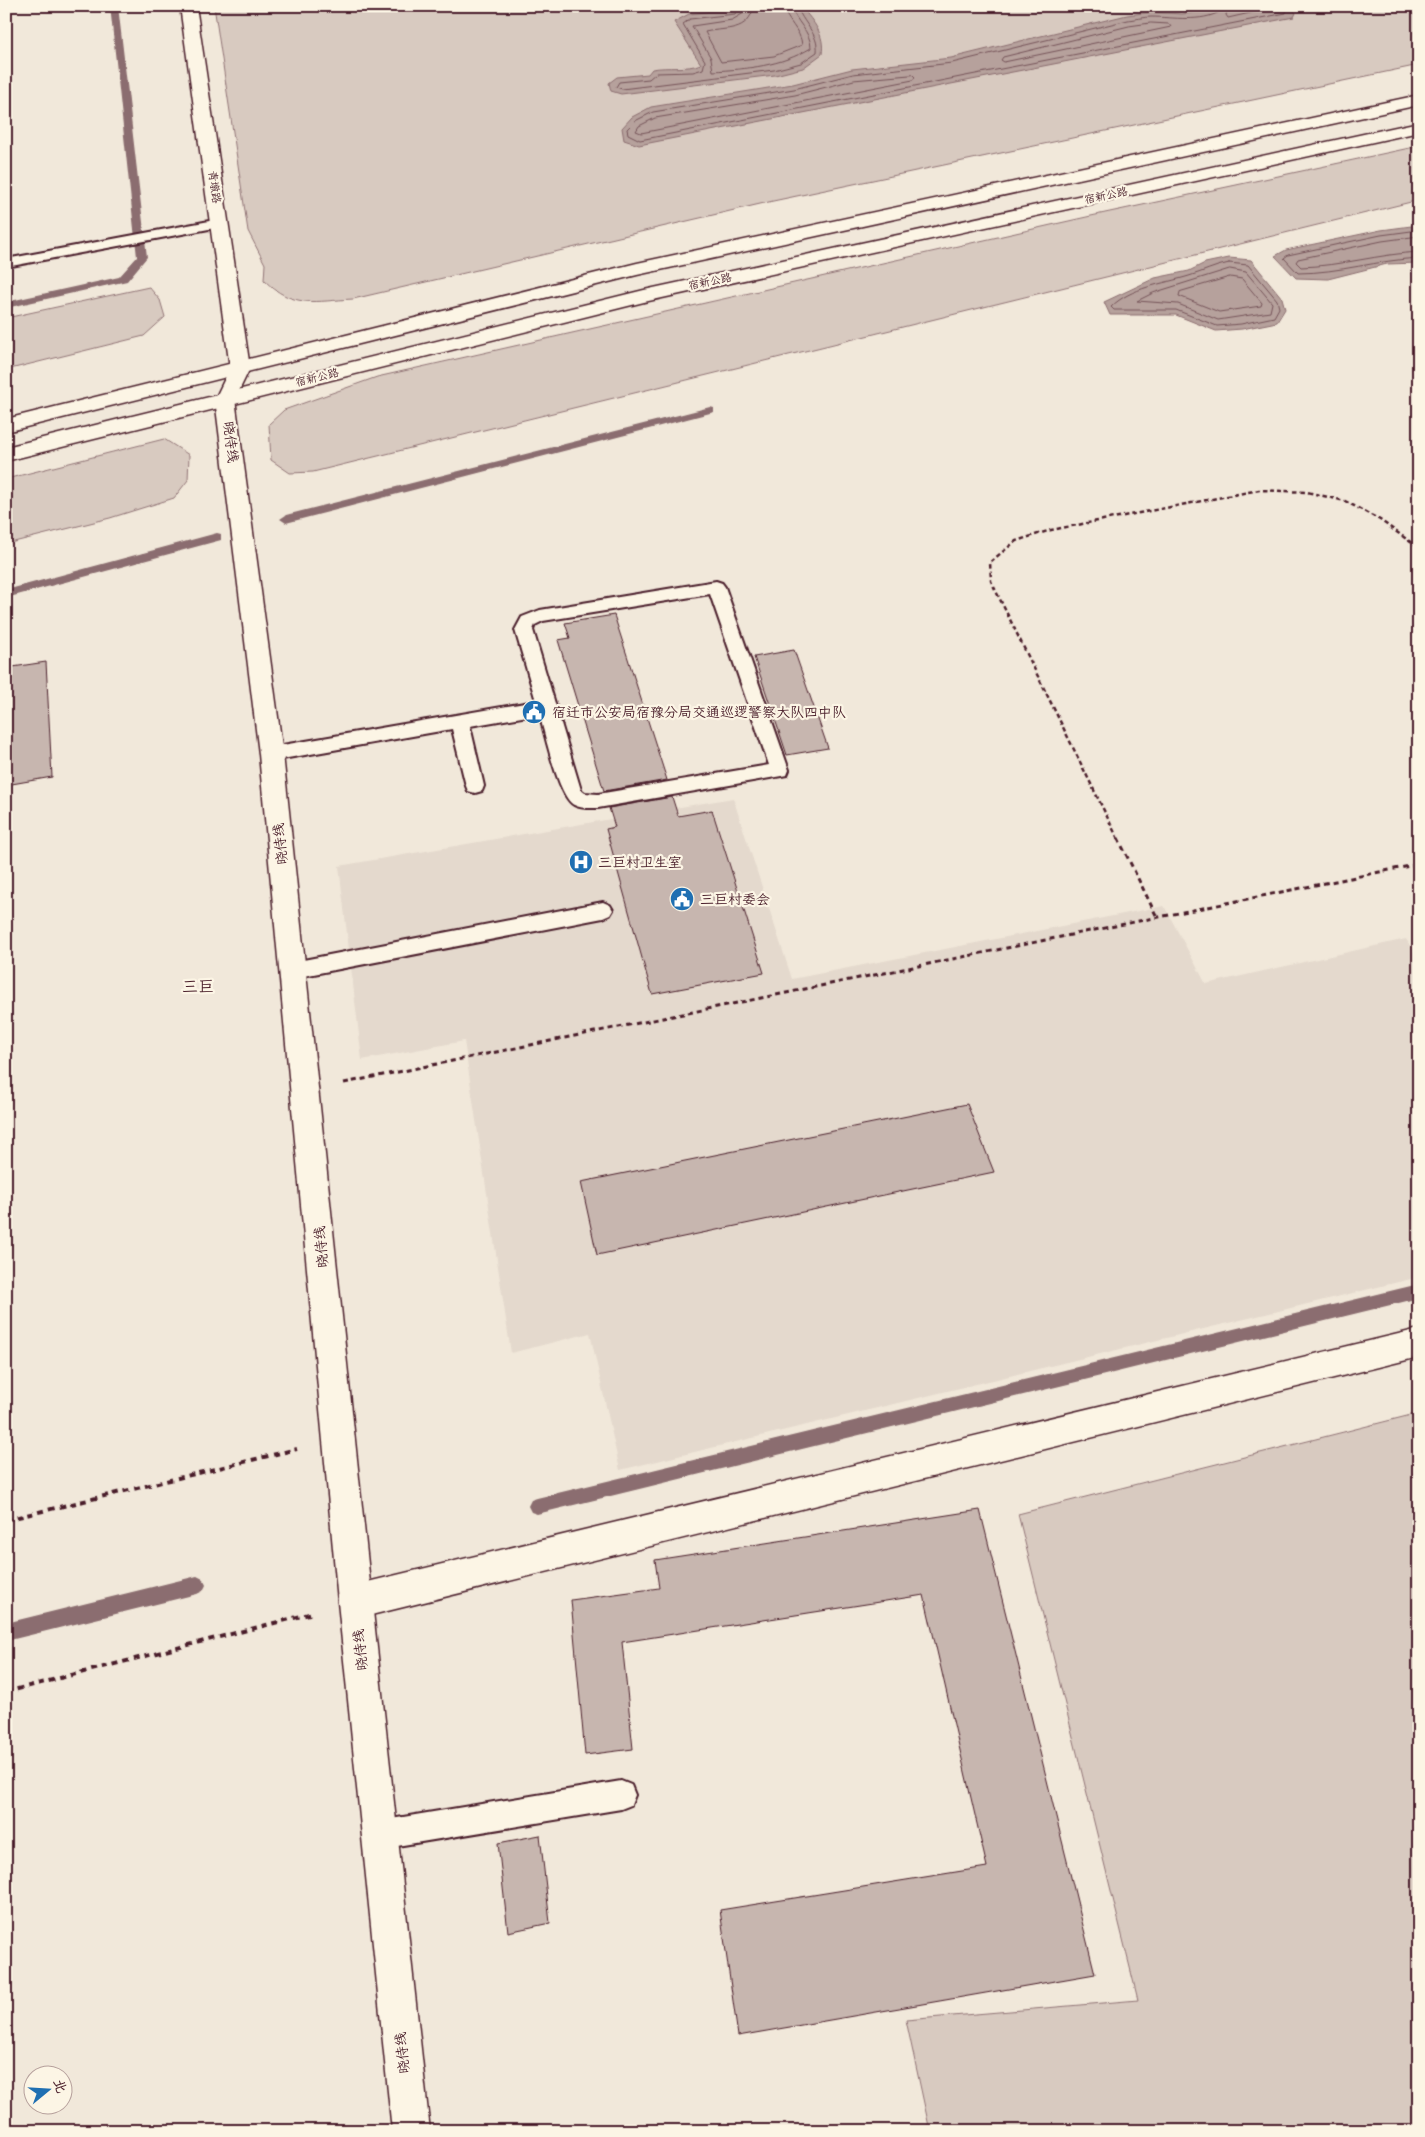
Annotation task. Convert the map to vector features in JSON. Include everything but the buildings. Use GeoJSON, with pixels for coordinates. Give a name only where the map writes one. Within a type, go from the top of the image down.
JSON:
{"type":"FeatureCollection","features":[{"type":"Feature","properties":{"kind":"main road","name":"青墩路"},"geometry":{"type":"LineString","coordinates":[[188,6],[240,368]]}},
{"type":"Feature","properties":{"kind":"main road","name":"宿新公路"},"geometry":{"type":"LineString","coordinates":[[6,426],[637,269],[1419,100]]}},
{"type":"Feature","properties":{"kind":"main road","name":"宿新公路"},"geometry":{"type":"LineString","coordinates":[[6,454],[644,296],[1419,127]]}},
{"type":"Feature","properties":{"kind":"main road"},"geometry":{"type":"LineString","coordinates":[[226,399],[240,368]]}},
{"type":"Feature","properties":{"kind":"main road","name":"晓侍线"},"geometry":{"type":"LineString","coordinates":[[226,399],[271,754],[306,1090],[355,1602],[410,2131]]}},
{"type":"Feature","properties":{"kind":"main road"},"geometry":{"type":"LineString","coordinates":[[355,1602],[1419,1343]]}},
{"type":"Feature","properties":{"kind":"lane"},"geometry":{"type":"LineString","coordinates":[[6,263],[220,223]]}},
{"type":"Feature","properties":{"kind":"lane"},"geometry":{"type":"LineString","coordinates":[[716,587],[780,770],[598,800],[580,800],[573,793],[546,706],[524,630],[528,621],[540,616],[716,587]]}},
{"type":"Feature","properties":{"kind":"lane"},"geometry":{"type":"LineString","coordinates":[[271,754],[546,706]]}},
{"type":"Feature","properties":{"kind":"lane"},"geometry":{"type":"LineString","coordinates":[[460,722],[475,786]]}},
{"type":"Feature","properties":{"kind":"lane"},"geometry":{"type":"LineString","coordinates":[[293,970],[604,910]]}},
{"type":"Feature","properties":{"kind":"lane"},"geometry":{"type":"LineString","coordinates":[[379,1835],[621,1795]]}},
{"type":"Feature","properties":{"kind":"path"},"geometry":{"type":"LineString","coordinates":[[1157,917],[991,581],[990,562],[1016,541],[1051,530],[1258,490],[1320,492],[1355,504],[1385,521],[1419,548]]}},
{"type":"Feature","properties":{"kind":"path"},"geometry":{"type":"LineString","coordinates":[[306,1090],[1419,864]]}},
{"type":"Feature","properties":{"kind":"path"},"geometry":{"type":"LineString","coordinates":[[6,1520],[339,1438]]}},
{"type":"Feature","properties":{"kind":"path"},"geometry":{"type":"LineString","coordinates":[[6,1692],[355,1602]]}},
{"type":"Feature","properties":{"kind":"shaded area"},"geometry":{"type":"Polygon","coordinates":[[[214,6],[1419,6],[1419,65],[773,201],[353,299],[316,302],[295,299],[285,295],[264,280],[265,264],[248,231],[214,6]]]}},
{"type":"Feature","properties":{"kind":"shaded area"},"geometry":{"type":"Polygon","coordinates":[[[1419,146],[1419,200],[313,472],[290,473],[271,460],[269,424],[284,410],[377,377],[1091,216],[1419,146]]]}},
{"type":"Feature","properties":{"kind":"shaded area"},"geometry":{"type":"Polygon","coordinates":[[[149,287],[160,300],[165,317],[144,336],[6,370],[6,318],[149,287]]]}},
{"type":"Feature","properties":{"kind":"shaded area"},"geometry":{"type":"Polygon","coordinates":[[[164,439],[189,455],[188,480],[174,498],[110,518],[6,544],[6,479],[164,439]]]}},
{"type":"Feature","properties":{"kind":"shaded area"},"geometry":{"type":"Polygon","coordinates":[[[733,798],[792,979],[1164,906],[1206,984],[1406,939],[1419,960],[1419,1277],[620,1470],[590,1333],[511,1353],[464,1041],[362,1060],[339,866],[733,798]]]}},
{"type":"Feature","properties":{"kind":"shaded area"},"geometry":{"type":"Polygon","coordinates":[[[1419,1413],[1419,2131],[930,2131],[906,2020],[1138,2000],[1018,1514],[1419,1413]]]}},
{"type":"Feature","properties":{"kind":"water"},"geometry":{"type":"Polygon","coordinates":[[[754,6],[802,8],[820,35],[822,54],[803,68],[775,75],[621,94],[611,91],[609,83],[617,77],[648,74],[652,69],[689,67],[701,64],[674,22],[689,14],[754,6]]]}},
{"type":"Feature","properties":{"kind":"water"},"geometry":{"type":"Polygon","coordinates":[[[1244,6],[1289,6],[1296,13],[1294,17],[639,145],[624,140],[622,128],[632,117],[651,107],[793,84],[852,69],[951,58],[1127,15],[1151,12],[1182,14],[1244,6]]]}},
{"type":"Feature","properties":{"kind":"water"},"geometry":{"type":"Polygon","coordinates":[[[1419,225],[1419,263],[1387,264],[1328,279],[1296,278],[1275,256],[1286,250],[1381,230],[1419,225]]]}},
{"type":"Feature","properties":{"kind":"water"},"geometry":{"type":"Polygon","coordinates":[[[1229,258],[1251,260],[1282,298],[1285,309],[1277,322],[1242,329],[1216,331],[1176,315],[1110,315],[1104,302],[1155,278],[1189,271],[1205,263],[1229,258]]]}},
{"type":"Feature","properties":{"kind":"waterway"},"geometry":{"type":"LineString","coordinates":[[6,305],[123,279],[142,257],[114,6]]}},
{"type":"Feature","properties":{"kind":"waterway"},"geometry":{"type":"LineString","coordinates":[[286,519],[710,410]]}},
{"type":"Feature","properties":{"kind":"waterway"},"geometry":{"type":"LineString","coordinates":[[6,594],[217,537]]}},
{"type":"Feature","properties":{"kind":"waterway"},"geometry":{"type":"LineString","coordinates":[[537,1506],[1419,1291]]}},
{"type":"Feature","properties":{"kind":"waterway"},"geometry":{"type":"LineString","coordinates":[[6,1632],[197,1585]]}},
{"type":"Feature","properties":{"kind":"place","name":"宿迁市公安局宿豫分局交通巡逻警察大队四中队"},"geometry":{"type":"Point","coordinates":[534,712]}},
{"type":"Feature","properties":{"kind":"place","name":"三巨村卫生室"},"geometry":{"type":"Point","coordinates":[581,862]}},
{"type":"Feature","properties":{"kind":"place","name":"三巨村委会"},"geometry":{"type":"Point","coordinates":[682,899]}},
{"type":"Feature","properties":{"kind":"district","name":"三巨"},"geometry":{"type":"Point","coordinates":[198,986]}}]}
